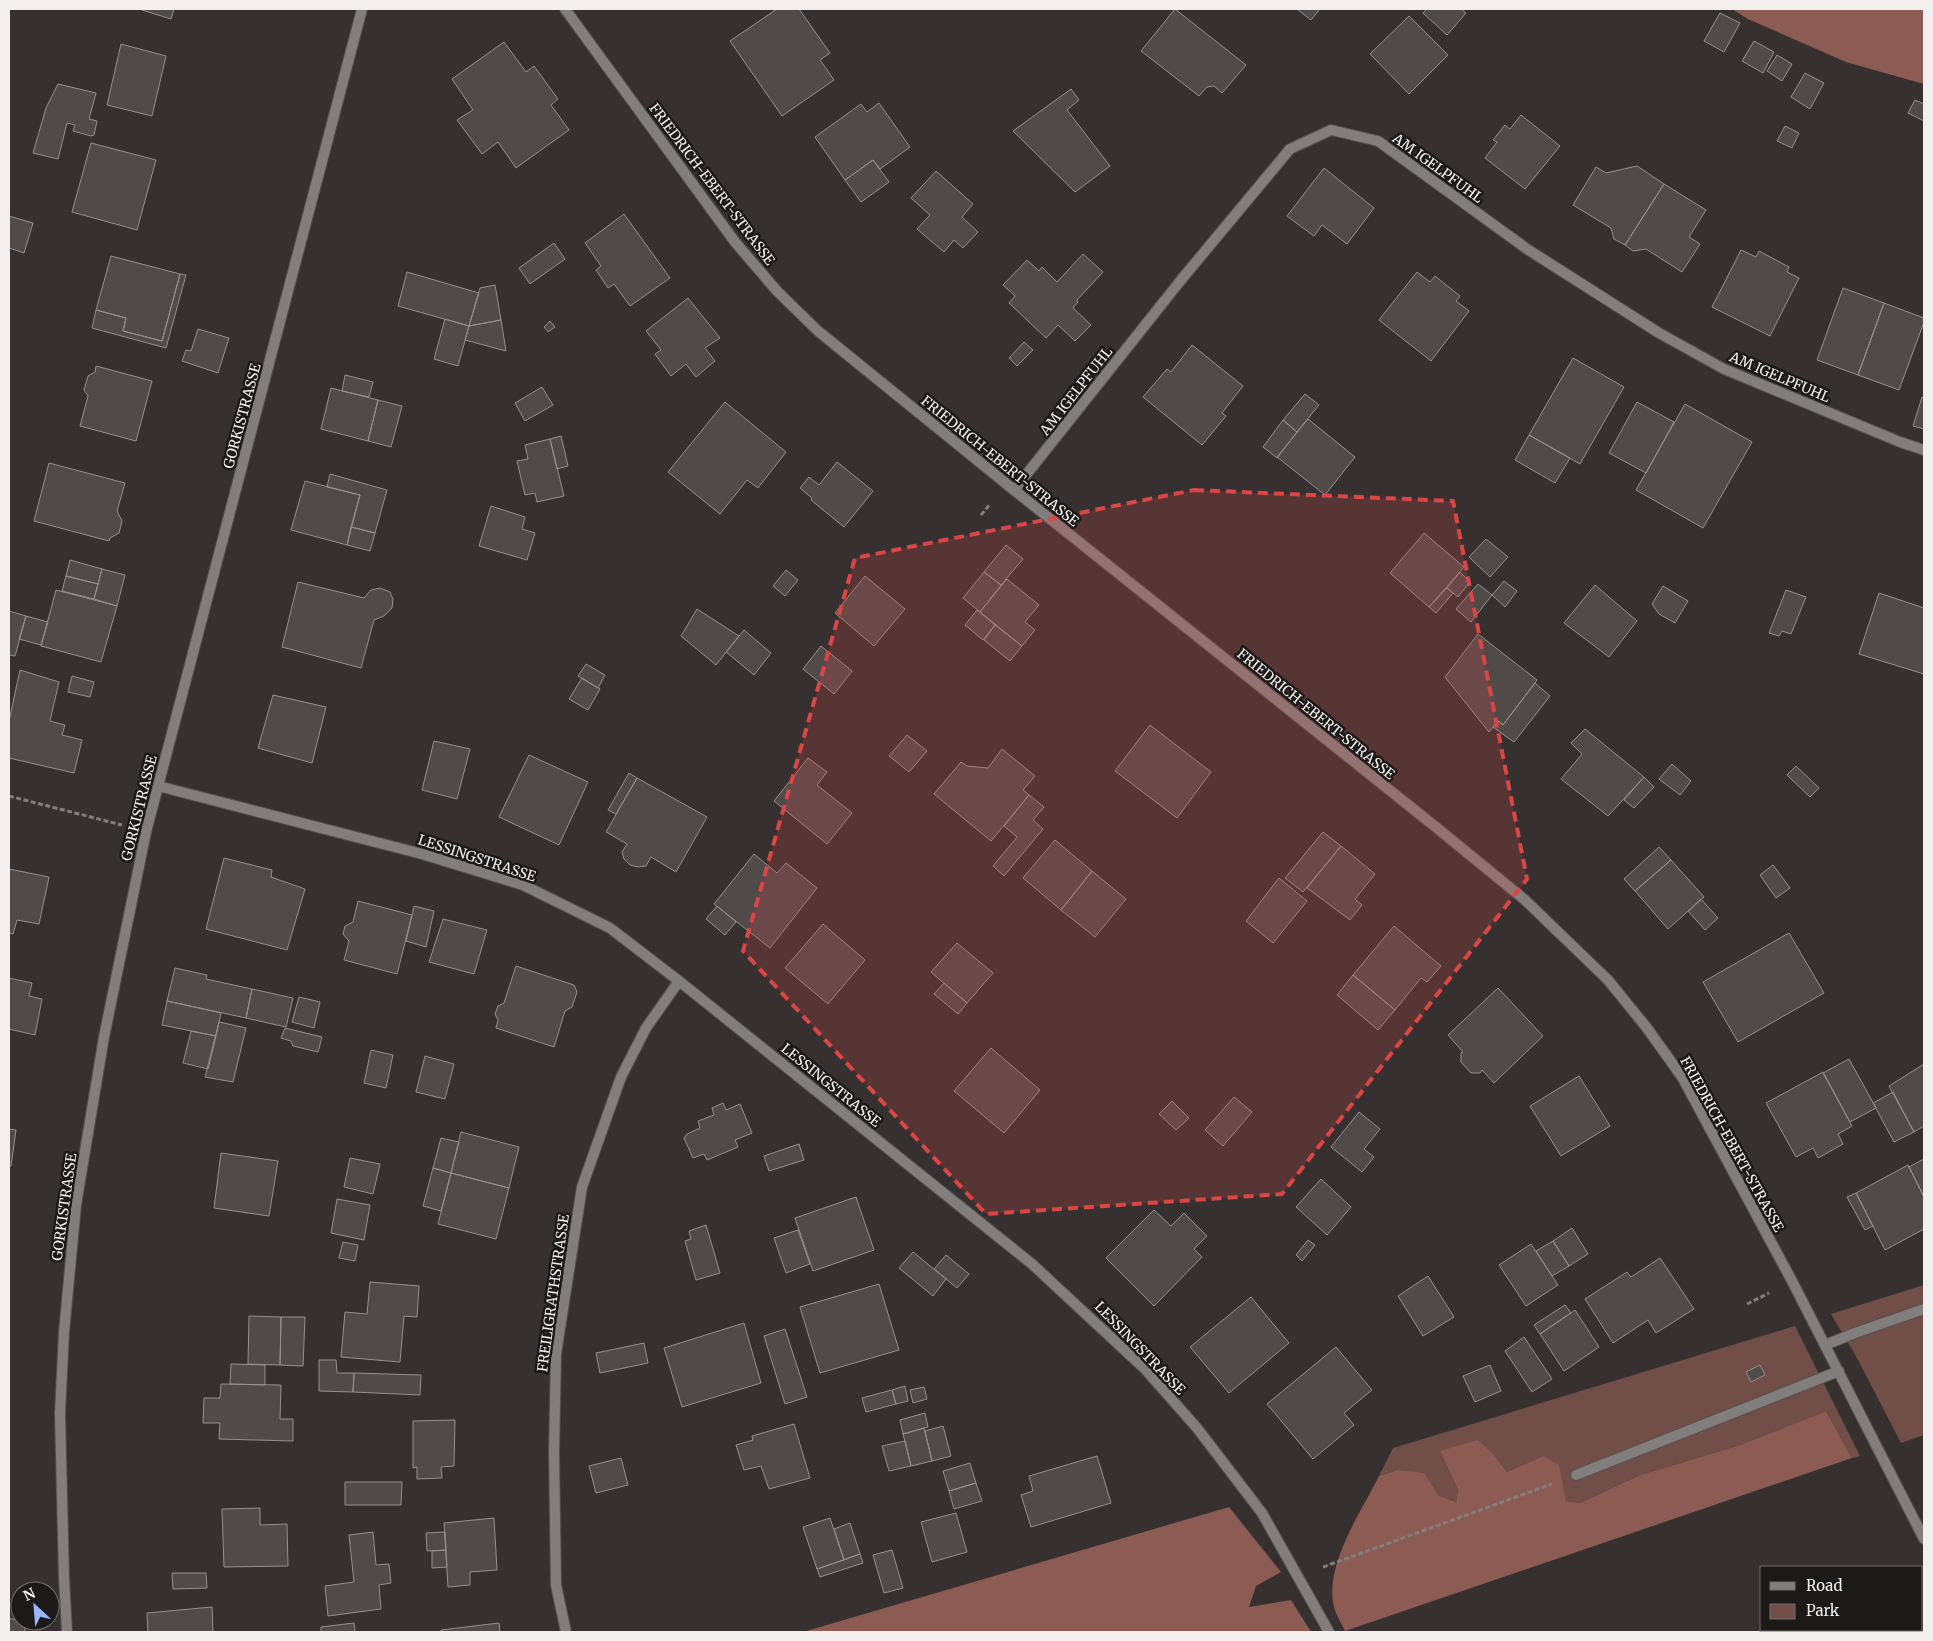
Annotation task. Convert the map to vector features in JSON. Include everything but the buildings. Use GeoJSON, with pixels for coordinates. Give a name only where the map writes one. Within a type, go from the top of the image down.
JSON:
{"type":"FeatureCollection","features":[{"type":"Feature","properties":{"kind":"street","name":"GORKISTRASSE"},"geometry":{"type":"LineString","coordinates":[[67,1632],[60,1413],[77,1196],[104,1037],[146,832],[362,9]]}},
{"type":"Feature","properties":{"kind":"street","name":"FRIEDRICH-EBERT-STRASSE"},"geometry":{"type":"LineString","coordinates":[[565,9],[735,242],[777,291],[818,331],[1525,900],[1608,980],[1647,1028],[1682,1077],[1839,1371],[1924,1539]]}},
{"type":"Feature","properties":{"kind":"street","name":"AM IGELPFUHL"},"geometry":{"type":"LineString","coordinates":[[1014,490],[1181,280],[1290,149],[1331,130],[1378,141],[1527,249],[1659,333],[1716,364],[1812,406],[1924,450]]}},
{"type":"Feature","properties":{"kind":"street","name":"LESSINGSTRASSE"},"geometry":{"type":"LineString","coordinates":[[158,786],[422,854],[523,885],[610,928],[680,981],[1032,1264],[1119,1344],[1149,1374],[1197,1428],[1262,1513],[1329,1632]]}},
{"type":"Feature","properties":{"kind":"street","name":"FREILIGRATHSTRASSE"},"geometry":{"type":"LineString","coordinates":[[566,1632],[556,1586],[554,1453],[556,1354],[582,1187],[622,1077],[646,1028],[680,981]]}},
{"type":"Feature","properties":{"kind":"street"},"geometry":{"type":"LineString","coordinates":[[1825,1345],[1924,1309]]}},
{"type":"Feature","properties":{"kind":"street"},"geometry":{"type":"LineString","coordinates":[[1576,1475],[1839,1371]]}},
{"type":"Feature","properties":{"kind":"path"},"geometry":{"type":"LineString","coordinates":[[9,796],[146,832]]}},
{"type":"Feature","properties":{"kind":"path"},"geometry":{"type":"LineString","coordinates":[[1298,1576],[1576,1475]]}},
{"type":"Feature","properties":{"kind":"highlighted area"},"geometry":{"type":"Polygon","coordinates":[[[1194,490],[1453,501],[1527,879],[1282,1194],[986,1214],[743,951],[855,558],[1194,490]]]}},
{"type":"Feature","properties":{"kind":"green space"},"geometry":{"type":"Polygon","coordinates":[[[1924,1285],[1924,1435],[1901,1443],[1857,1358],[1831,1314],[1924,1285]]]}},
{"type":"Feature","properties":{"kind":"green space"},"geometry":{"type":"Polygon","coordinates":[[[1795,1326],[1860,1456],[1852,1458],[1826,1411],[1740,1445],[1640,1475],[1580,1503],[1566,1501],[1543,1456],[1507,1472],[1495,1456],[1440,1451],[1458,1490],[1456,1502],[1438,1495],[1397,1470],[1379,1476],[1393,1448],[1795,1326]]]}},
{"type":"Feature","properties":{"kind":"shaded area"},"geometry":{"type":"Polygon","coordinates":[[[1732,9],[1924,9],[1924,84],[1846,62],[1748,19],[1732,9]]]}},
{"type":"Feature","properties":{"kind":"shaded area"},"geometry":{"type":"Polygon","coordinates":[[[1826,1411],[1852,1458],[1345,1631],[1336,1613],[1333,1602],[1333,1586],[1340,1554],[1379,1476],[1397,1470],[1424,1473],[1438,1495],[1456,1502],[1458,1490],[1440,1451],[1478,1440],[1495,1456],[1507,1472],[1543,1456],[1559,1465],[1566,1501],[1580,1503],[1640,1475],[1740,1445],[1826,1411]]]}},
{"type":"Feature","properties":{"kind":"shaded area"},"geometry":{"type":"Polygon","coordinates":[[[1229,1507],[1281,1572],[1256,1586],[1249,1607],[1291,1600],[1311,1632],[803,1632],[1229,1507]]]}}]}
